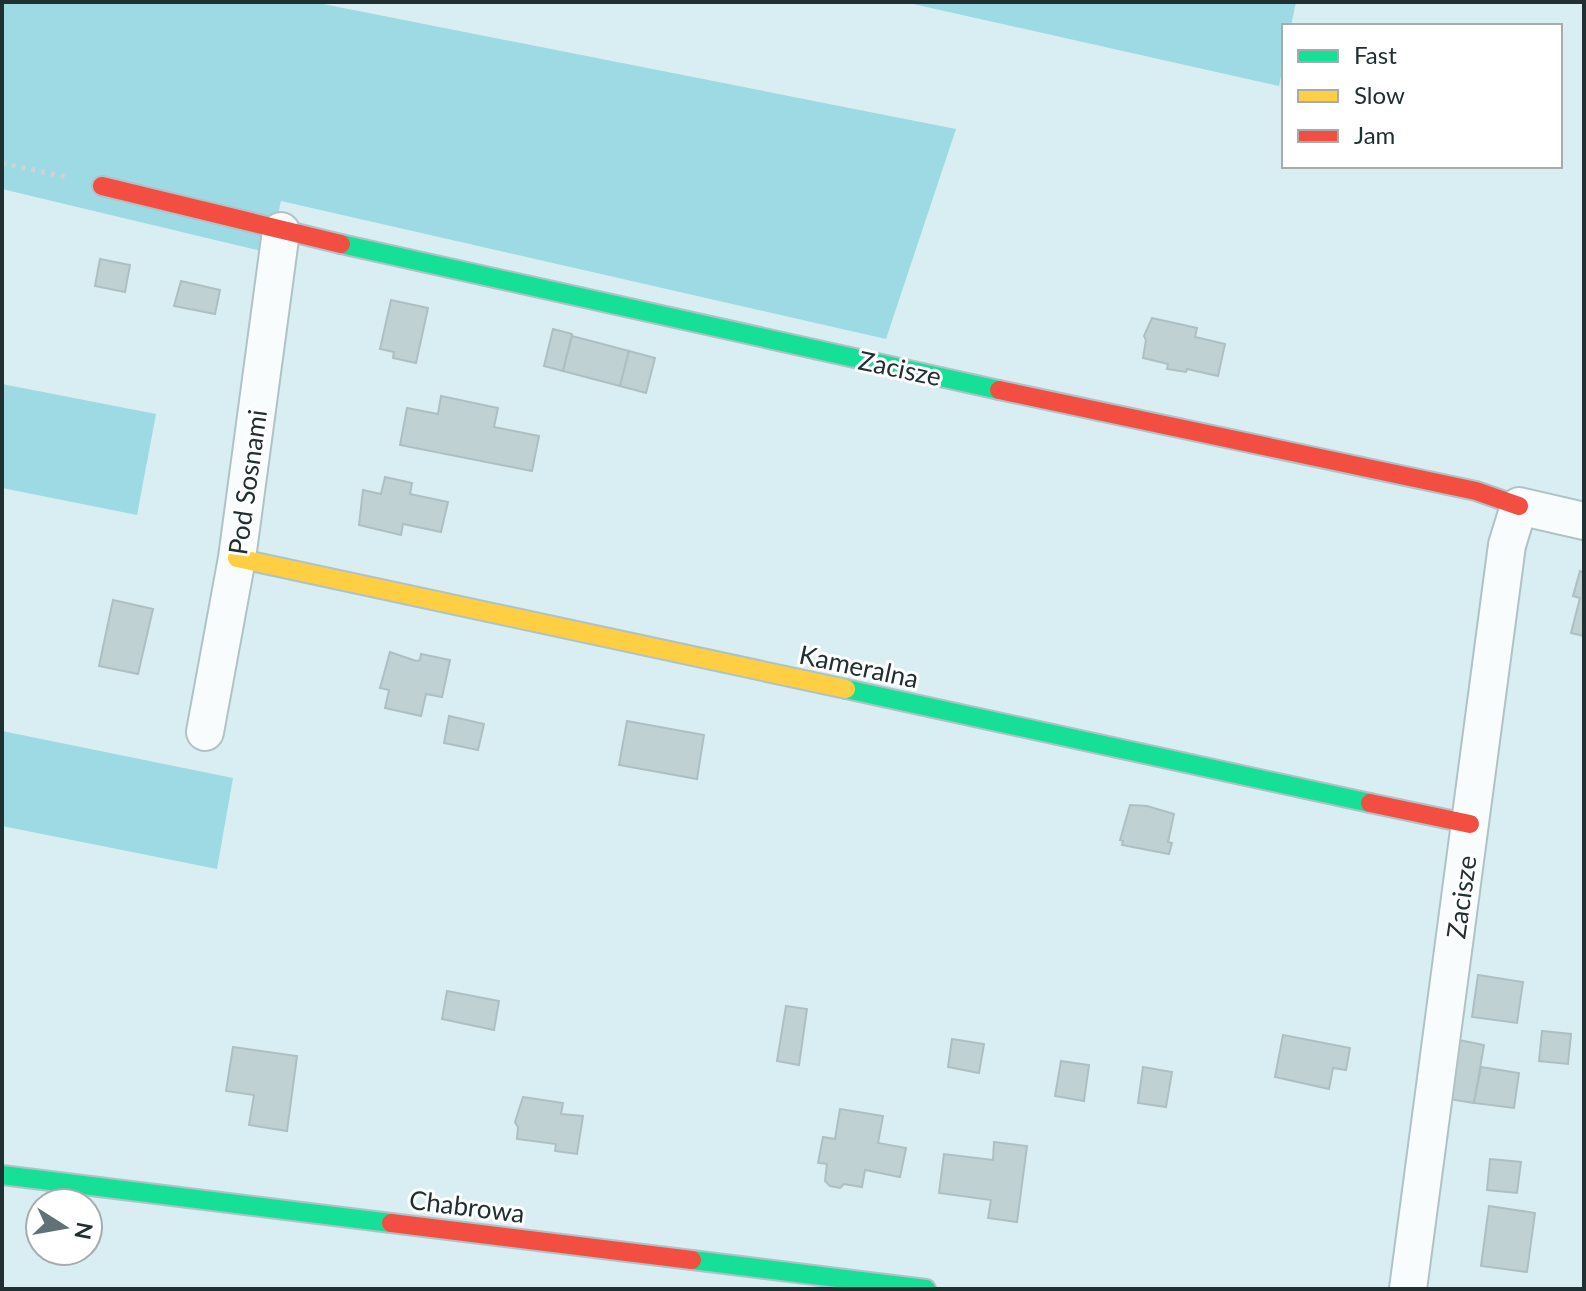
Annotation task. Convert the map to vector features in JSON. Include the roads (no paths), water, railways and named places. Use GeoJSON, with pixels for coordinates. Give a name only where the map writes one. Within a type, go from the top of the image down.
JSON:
{"type":"FeatureCollection","features":[{"type":"Feature","properties":{"kind":"street","name":"Zacisze"},"geometry":{"type":"LineString","coordinates":[[102,186],[281,231],[736,333],[1476,491],[1519,506],[1584,521]]}},
{"type":"Feature","properties":{"kind":"street","name":"Pod Sosnami"},"geometry":{"type":"LineString","coordinates":[[205,732],[237,558],[281,231]]}},
{"type":"Feature","properties":{"kind":"street","name":"Zacisze"},"geometry":{"type":"LineString","coordinates":[[1408,1289],[1507,545],[1519,506]]}},
{"type":"Feature","properties":{"kind":"street","name":"Kameralna"},"geometry":{"type":"LineString","coordinates":[[237,558],[1470,824]]}},
{"type":"Feature","properties":{"kind":"street","name":"Chabrowa"},"geometry":{"type":"LineString","coordinates":[[2,1175],[926,1289]]}}]}
